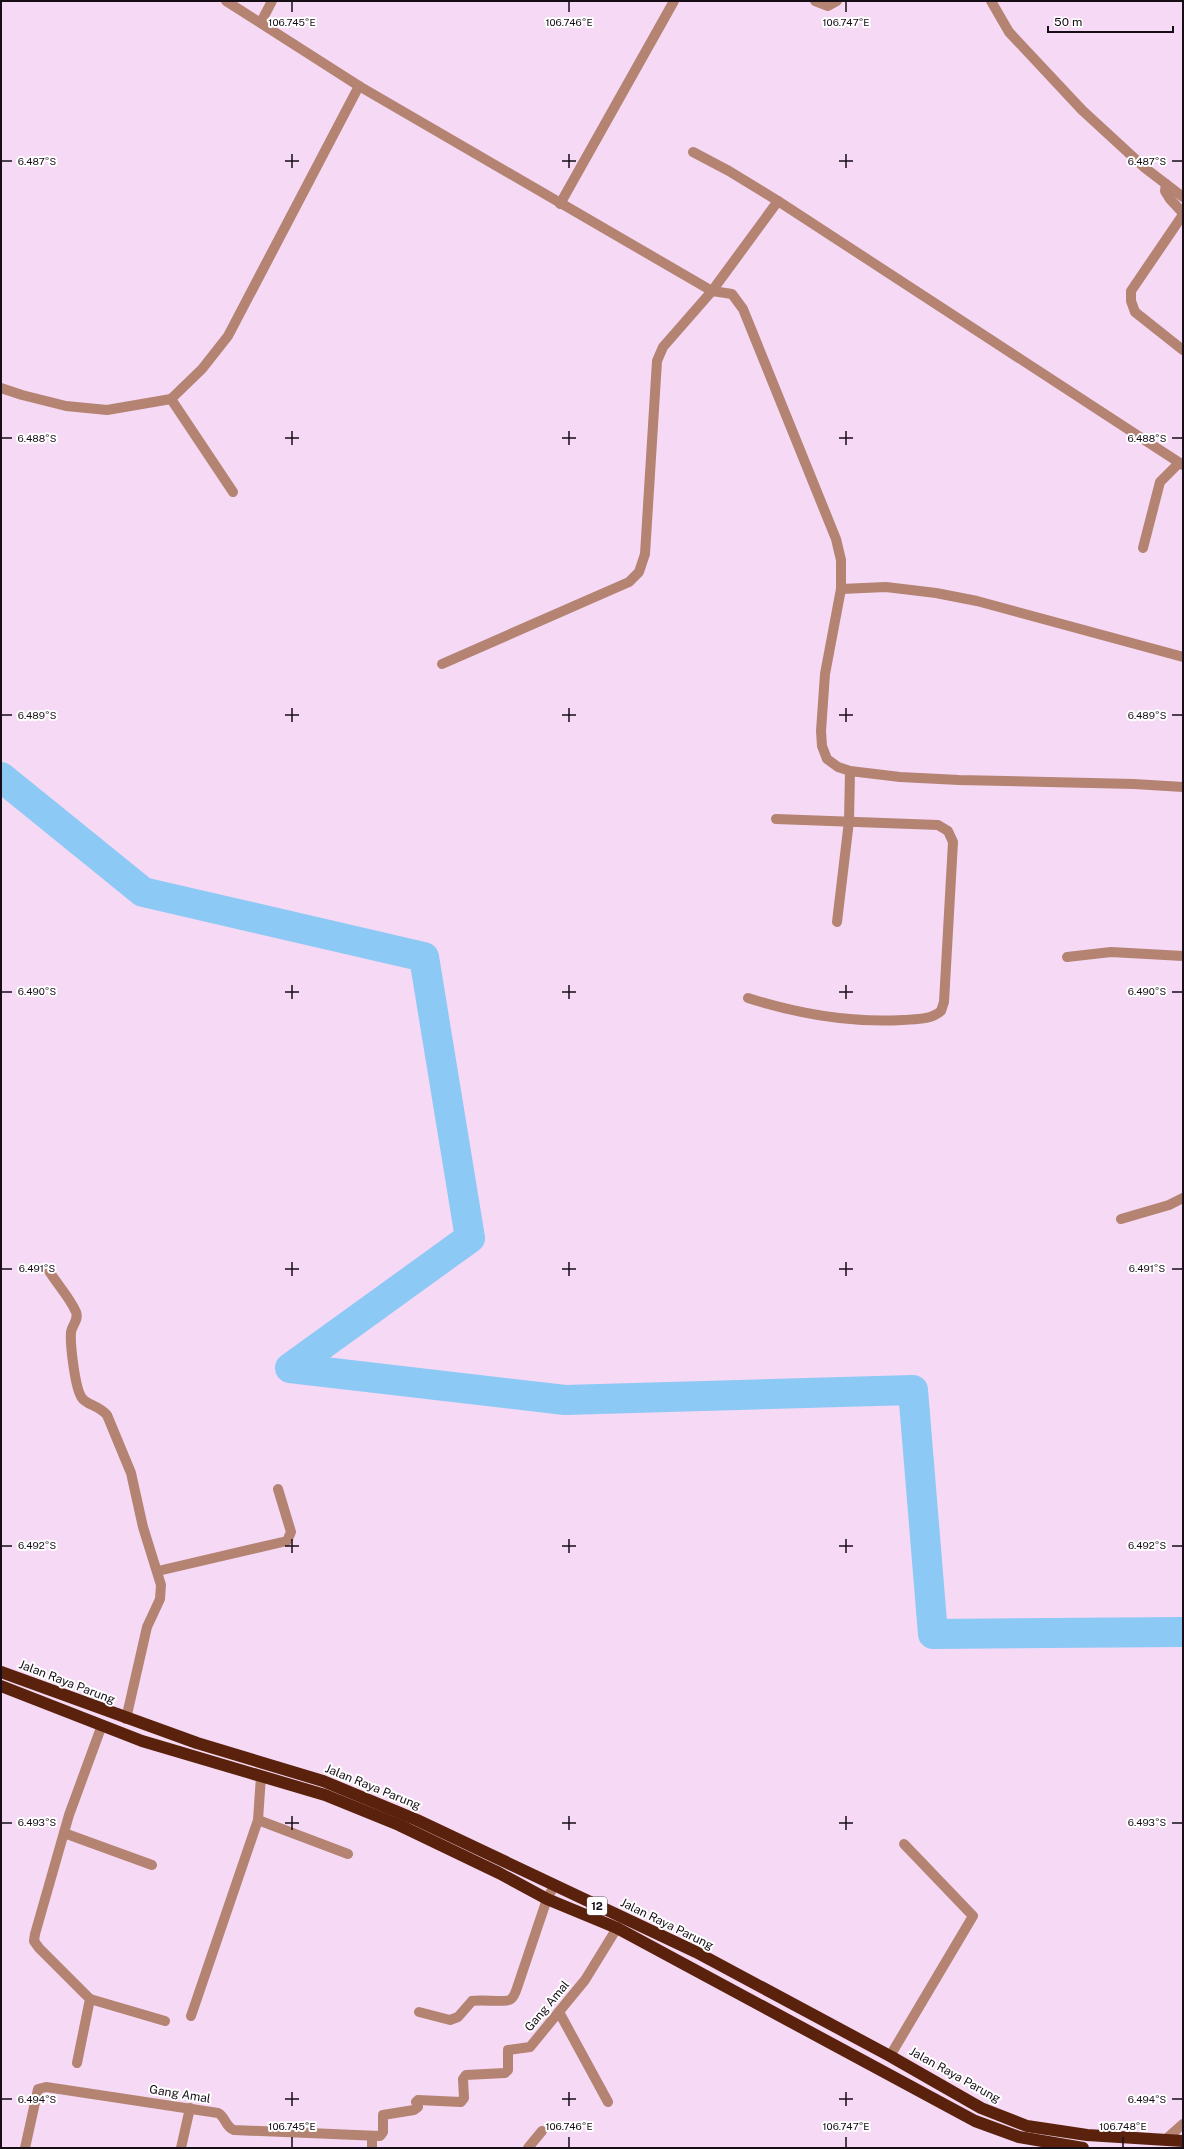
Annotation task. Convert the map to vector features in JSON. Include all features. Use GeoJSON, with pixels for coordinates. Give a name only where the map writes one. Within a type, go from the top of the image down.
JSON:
{"type":"FeatureCollection","features":[{"type":"Feature","properties":{"kind":"highway","name":"Jalan Raya Parung"},"geometry":{"type":"LineString","coordinates":[[1,1672],[126,1719],[197,1743],[322,1781],[417,1820],[696,1952],[890,2056],[981,2108],[1027,2126],[1087,2135],[1183,2141]]}},
{"type":"Feature","properties":{"kind":"highway","name":"12"},"geometry":{"type":"LineString","coordinates":[[1,1686],[182,1753],[325,1795],[399,1825],[499,1873],[547,1899],[617,1928],[975,2121],[1019,2137],[1083,2148]]}},
{"type":"Feature","properties":{"kind":"street"},"geometry":{"type":"LineString","coordinates":[[226,1],[359,86],[560,204],[712,291],[732,294],[744,309],[836,539],[841,560],[841,588],[825,674],[821,731],[822,746],[827,759],[838,767],[850,771],[960,780],[1183,787]]}},
{"type":"Feature","properties":{"kind":"street"},"geometry":{"type":"LineString","coordinates":[[261,22],[272,1]]}},
{"type":"Feature","properties":{"kind":"street"},"geometry":{"type":"LineString","coordinates":[[560,204],[674,1]]}},
{"type":"Feature","properties":{"kind":"street"},"geometry":{"type":"LineString","coordinates":[[815,1],[828,6],[837,1]]}},
{"type":"Feature","properties":{"kind":"street"},"geometry":{"type":"LineString","coordinates":[[991,1],[1009,32],[1057,85],[1145,168],[1183,197]]}},
{"type":"Feature","properties":{"kind":"street"},"geometry":{"type":"LineString","coordinates":[[1,388],[66,406],[107,410],[171,399],[202,369],[228,336],[359,86]]}},
{"type":"Feature","properties":{"kind":"street"},"geometry":{"type":"LineString","coordinates":[[692,152],[729,171],[778,201],[1181,464],[1160,482],[1143,548]]}},
{"type":"Feature","properties":{"kind":"street"},"geometry":{"type":"LineString","coordinates":[[1166,184],[1165,191],[1182,212],[1182,216],[1131,291],[1131,301],[1135,312],[1183,350]]}},
{"type":"Feature","properties":{"kind":"street"},"geometry":{"type":"LineString","coordinates":[[442,664],[628,582],[639,572],[645,554],[656,361],[663,347],[712,291],[778,201]]}},
{"type":"Feature","properties":{"kind":"street"},"geometry":{"type":"LineString","coordinates":[[171,399],[233,492]]}},
{"type":"Feature","properties":{"kind":"street"},"geometry":{"type":"LineString","coordinates":[[841,588],[886,587],[970,600],[1183,657]]}},
{"type":"Feature","properties":{"kind":"street"},"geometry":{"type":"LineString","coordinates":[[837,922],[849,821],[850,771]]}},
{"type":"Feature","properties":{"kind":"street"},"geometry":{"type":"LineString","coordinates":[[748,998],[798,1012],[846,1019],[895,1020],[928,1018],[941,1011],[944,1002],[952,842],[948,831],[938,825],[776,819]]}},
{"type":"Feature","properties":{"kind":"street"},"geometry":{"type":"LineString","coordinates":[[1067,957],[1111,952],[1183,956]]}},
{"type":"Feature","properties":{"kind":"street"},"geometry":{"type":"LineString","coordinates":[[1122,1219],[1169,1205],[1183,1198]]}},
{"type":"Feature","properties":{"kind":"street"},"geometry":{"type":"LineString","coordinates":[[49,1271],[76,1312],[76,1322],[71,1331],[71,1353],[78,1391],[82,1399],[101,1409],[107,1415],[131,1473],[143,1527],[158,1571],[161,1585],[160,1599],[147,1627],[126,1719]]}},
{"type":"Feature","properties":{"kind":"street"},"geometry":{"type":"LineString","coordinates":[[158,1571],[286,1541],[291,1532],[278,1489]]}},
{"type":"Feature","properties":{"kind":"street"},"geometry":{"type":"LineString","coordinates":[[102,1724],[64,1832],[34,1941],[90,1999],[165,2021]]}},
{"type":"Feature","properties":{"kind":"street"},"geometry":{"type":"LineString","coordinates":[[191,2016],[258,1820],[261,1776]]}},
{"type":"Feature","properties":{"kind":"street"},"geometry":{"type":"LineString","coordinates":[[258,1820],[348,1854]]}},
{"type":"Feature","properties":{"kind":"street"},"geometry":{"type":"LineString","coordinates":[[64,1832],[152,1866]]}},
{"type":"Feature","properties":{"kind":"street"},"geometry":{"type":"LineString","coordinates":[[890,2056],[973,1916],[904,1844]]}},
{"type":"Feature","properties":{"kind":"street"},"geometry":{"type":"LineString","coordinates":[[419,2012],[450,2020],[458,2017],[472,2001],[484,1999],[506,2002],[512,1999],[518,1988],[547,1899],[554,1886]]}},
{"type":"Feature","properties":{"kind":"street","name":"Gang Amal"},"geometry":{"type":"LineString","coordinates":[[25,2148],[38,2089],[46,2087],[190,2108],[222,2116],[228,2127],[234,2130],[372,2136],[382,2135],[383,2115],[414,2110],[418,2107],[416,2102],[418,2100],[461,2102],[464,2098],[463,2080],[466,2075],[505,2073],[508,2070],[509,2048],[528,2048],[585,1980],[617,1928]]}},
{"type":"Feature","properties":{"kind":"street"},"geometry":{"type":"LineString","coordinates":[[77,2063],[90,1999]]}},
{"type":"Feature","properties":{"kind":"street"},"geometry":{"type":"LineString","coordinates":[[559,2012],[608,2102]]}},
{"type":"Feature","properties":{"kind":"street"},"geometry":{"type":"LineString","coordinates":[[181,2148],[190,2108]]}},
{"type":"Feature","properties":{"kind":"street"},"geometry":{"type":"LineString","coordinates":[[1165,2140],[1183,2124]]}},
{"type":"Feature","properties":{"kind":"street"},"geometry":{"type":"LineString","coordinates":[[528,2148],[542,2131]]}},
{"type":"Feature","properties":{"kind":"street"},"geometry":{"type":"LineString","coordinates":[[372,2136],[372,2148]]}},
{"type":"Feature","properties":{"kind":"waterway"},"geometry":{"type":"LineString","coordinates":[[1,777],[143,892],[424,957],[470,1238],[290,1368],[565,1400],[913,1390],[933,1634],[1183,1632]]}}]}
